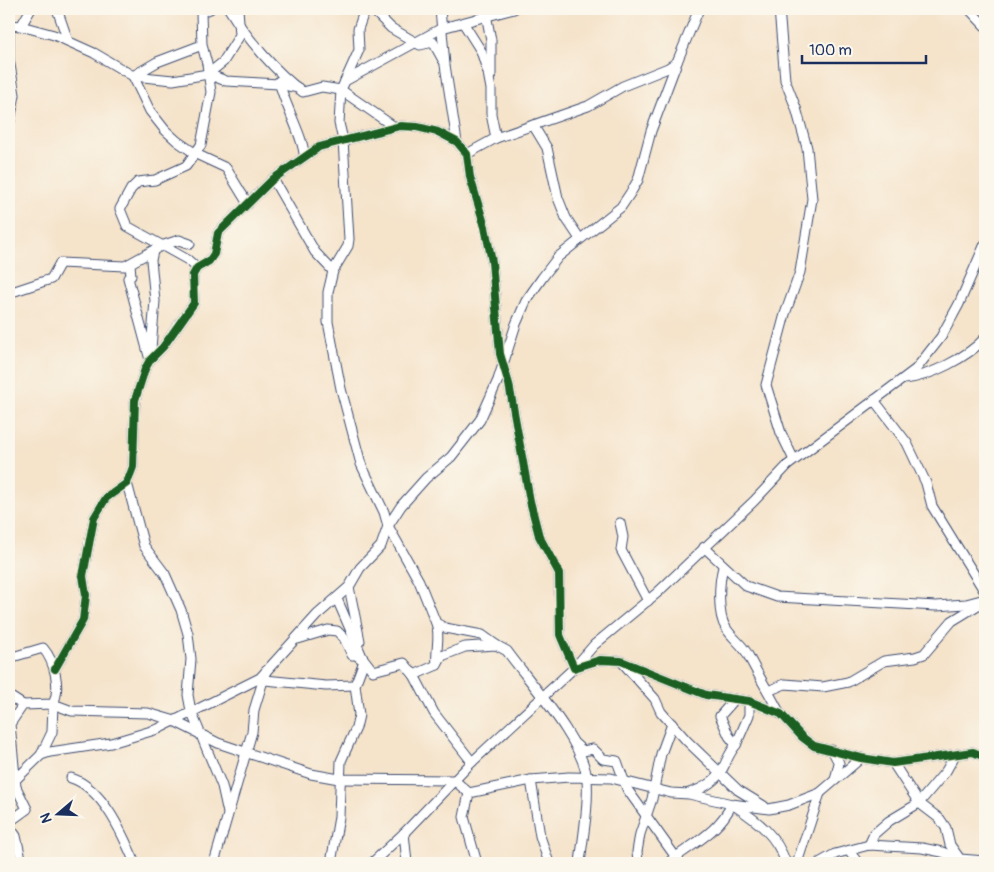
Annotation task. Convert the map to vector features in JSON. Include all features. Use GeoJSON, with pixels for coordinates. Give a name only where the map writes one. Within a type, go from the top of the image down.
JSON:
{"type":"FeatureCollection","features":[{"type":"Feature","properties":{"kind":"street"},"geometry":{"type":"LineString","coordinates":[[9,125],[15,95],[9,59],[9,34],[31,9]]}},
{"type":"Feature","properties":{"kind":"street"},"geometry":{"type":"LineString","coordinates":[[57,9],[68,41]]}},
{"type":"Feature","properties":{"kind":"street"},"geometry":{"type":"LineString","coordinates":[[197,268],[188,260],[157,249],[127,226],[120,209],[131,189],[138,182],[155,180],[186,166],[201,145],[205,131],[204,122],[210,92],[202,45],[201,12],[210,9]]}},
{"type":"Feature","properties":{"kind":"street"},"geometry":{"type":"LineString","coordinates":[[229,9],[278,71],[303,92],[322,87],[341,90],[393,126]]}},
{"type":"Feature","properties":{"kind":"street"},"geometry":{"type":"LineString","coordinates":[[208,74],[223,62],[240,35],[238,9]]}},
{"type":"Feature","properties":{"kind":"street"},"geometry":{"type":"LineString","coordinates":[[365,9],[358,30],[358,50],[341,90],[339,123],[343,140],[349,238],[348,246],[333,271],[327,306],[332,345],[361,464],[384,512],[388,526],[419,581],[436,623],[440,635],[435,652],[437,665]]}},
{"type":"Feature","properties":{"kind":"street"},"geometry":{"type":"LineString","coordinates":[[372,9],[391,28],[414,42],[420,45],[433,42],[445,65]]}},
{"type":"Feature","properties":{"kind":"street"},"geometry":{"type":"LineString","coordinates":[[440,9],[445,65],[457,142]]}},
{"type":"Feature","properties":{"kind":"street"},"geometry":{"type":"LineString","coordinates":[[345,81],[442,28],[464,24],[486,12],[514,9]]}},
{"type":"Feature","properties":{"kind":"street"},"geometry":{"type":"LineString","coordinates":[[214,863],[252,732],[254,710],[266,675],[317,615],[349,587],[360,568],[381,546],[388,526],[409,496],[451,457],[480,420],[498,380],[502,364],[526,301],[558,257],[621,207],[638,180],[652,131],[699,9]]}},
{"type":"Feature","properties":{"kind":"street"},"geometry":{"type":"LineString","coordinates":[[779,9],[785,80],[796,108],[806,148],[812,199],[800,272],[785,314],[766,385],[781,433],[794,460]]}},
{"type":"Feature","properties":{"kind":"street"},"geometry":{"type":"LineString","coordinates":[[969,9],[985,26]]}},
{"type":"Feature","properties":{"kind":"street"},"geometry":{"type":"LineString","coordinates":[[486,12],[491,40],[491,114],[496,138]]}},
{"type":"Feature","properties":{"kind":"street"},"geometry":{"type":"LineString","coordinates":[[464,24],[481,51],[490,82]]}},
{"type":"Feature","properties":{"kind":"street"},"geometry":{"type":"LineString","coordinates":[[15,26],[68,41],[94,53],[133,76],[173,80],[208,74],[234,82],[279,84],[298,88]]}},
{"type":"Feature","properties":{"kind":"street"},"geometry":{"type":"LineString","coordinates":[[133,76],[157,62],[202,45]]}},
{"type":"Feature","properties":{"kind":"street"},"geometry":{"type":"LineString","coordinates":[[467,154],[496,138],[588,106],[623,86],[668,68],[677,62]]}},
{"type":"Feature","properties":{"kind":"street"},"geometry":{"type":"LineString","coordinates":[[278,71],[279,84],[290,116],[305,148],[304,157]]}},
{"type":"Feature","properties":{"kind":"street"},"geometry":{"type":"LineString","coordinates":[[133,76],[150,111],[160,123],[177,141],[196,154],[226,168],[248,204]]}},
{"type":"Feature","properties":{"kind":"street"},"geometry":{"type":"LineString","coordinates":[[533,125],[548,148],[558,198],[566,218],[580,239]]}},
{"type":"Feature","properties":{"kind":"street"},"geometry":{"type":"LineString","coordinates":[[150,360],[163,347],[194,303],[193,275],[197,268],[209,261],[214,254],[218,233],[273,179],[319,147],[393,126],[417,127],[438,132],[457,142],[467,154],[470,177],[485,227],[492,262],[502,364],[509,384],[539,536],[559,572],[560,635],[574,668]]}},
{"type":"Feature","properties":{"kind":"street"},"geometry":{"type":"LineString","coordinates":[[273,179],[315,252],[333,271]]}},
{"type":"Feature","properties":{"kind":"street"},"geometry":{"type":"LineString","coordinates":[[9,294],[51,279],[60,263],[105,266],[130,264],[157,249],[179,240],[190,244]]}},
{"type":"Feature","properties":{"kind":"street"},"geometry":{"type":"LineString","coordinates":[[372,863],[404,833],[472,762],[574,668],[594,645],[648,601],[794,460],[916,369],[941,337],[959,304],[985,244]]}},
{"type":"Feature","properties":{"kind":"street"},"geometry":{"type":"LineString","coordinates":[[157,249],[151,260],[155,301],[150,360],[135,400],[133,467],[127,484],[144,546],[165,574],[188,634],[191,659],[188,696],[191,711],[222,786],[228,813]]}},
{"type":"Feature","properties":{"kind":"street"},"geometry":{"type":"LineString","coordinates":[[130,264],[131,276],[128,278],[150,360]]}},
{"type":"Feature","properties":{"kind":"street"},"geometry":{"type":"LineString","coordinates":[[903,379],[927,374],[948,364],[985,338]]}},
{"type":"Feature","properties":{"kind":"street"},"geometry":{"type":"LineString","coordinates":[[874,400],[907,443],[926,483],[932,506],[985,592]]}},
{"type":"Feature","properties":{"kind":"street"},"geometry":{"type":"LineString","coordinates":[[55,668],[83,620],[86,595],[83,576],[94,518],[106,498],[127,484]]}},
{"type":"Feature","properties":{"kind":"street"},"geometry":{"type":"LineString","coordinates":[[620,523],[623,537],[621,550],[648,601]]}},
{"type":"Feature","properties":{"kind":"street"},"geometry":{"type":"LineString","coordinates":[[704,547],[723,567],[746,586],[792,600],[881,602],[936,606],[985,600]]}},
{"type":"Feature","properties":{"kind":"street"},"geometry":{"type":"LineString","coordinates":[[723,567],[720,580],[721,616],[725,627],[747,654],[781,714],[808,742],[814,746],[862,758],[892,763],[973,752],[985,757]]}},
{"type":"Feature","properties":{"kind":"street"},"geometry":{"type":"LineString","coordinates":[[331,863],[338,817],[341,761],[356,728],[359,715],[355,685],[364,661],[349,587]]}},
{"type":"Feature","properties":{"kind":"street"},"geometry":{"type":"LineString","coordinates":[[337,599],[364,661]]}},
{"type":"Feature","properties":{"kind":"street"},"geometry":{"type":"LineString","coordinates":[[768,691],[785,684],[823,687],[848,682],[884,661],[924,654],[952,622],[985,600]]}},
{"type":"Feature","properties":{"kind":"street"},"geometry":{"type":"LineString","coordinates":[[436,623],[445,628],[482,635],[507,652],[574,743],[583,751],[593,749],[603,759],[617,762],[623,780],[675,861],[719,826],[732,804]]}},
{"type":"Feature","properties":{"kind":"street"},"geometry":{"type":"LineString","coordinates":[[295,640],[328,630],[337,630],[344,638],[352,655],[356,655],[364,661],[372,671],[404,663],[414,675],[434,713],[472,762]]}},
{"type":"Feature","properties":{"kind":"street"},"geometry":{"type":"LineString","coordinates":[[414,675],[437,665],[442,656],[465,647],[496,645]]}},
{"type":"Feature","properties":{"kind":"street"},"geometry":{"type":"LineString","coordinates":[[9,658],[43,648],[55,668],[58,695],[53,704],[52,732],[41,755],[27,771],[11,780]]}},
{"type":"Feature","properties":{"kind":"street"},"geometry":{"type":"LineString","coordinates":[[574,668],[600,660],[621,661],[706,694],[749,701],[781,714]]}},
{"type":"Feature","properties":{"kind":"street"},"geometry":{"type":"LineString","coordinates":[[621,661],[655,699],[661,712],[672,724],[738,790],[769,809]]}},
{"type":"Feature","properties":{"kind":"street"},"geometry":{"type":"LineString","coordinates":[[41,755],[128,739],[158,729],[172,720],[266,675],[326,686],[355,685]]}},
{"type":"Feature","properties":{"kind":"street"},"geometry":{"type":"LineString","coordinates":[[9,696],[23,705],[53,704],[72,711],[148,713],[172,720],[218,743],[311,774],[339,779],[454,780],[469,793]]}},
{"type":"Feature","properties":{"kind":"street"},"geometry":{"type":"LineString","coordinates":[[735,699],[720,716],[728,736],[736,745]]}},
{"type":"Feature","properties":{"kind":"street"},"geometry":{"type":"LineString","coordinates":[[689,794],[711,783],[720,772],[736,745],[748,715],[749,701]]}},
{"type":"Feature","properties":{"kind":"street"},"geometry":{"type":"LineString","coordinates":[[9,822],[27,809],[11,780],[10,724],[23,705]]}},
{"type":"Feature","properties":{"kind":"street"},"geometry":{"type":"LineString","coordinates":[[638,863],[637,852],[640,834],[654,789],[661,754],[672,724]]}},
{"type":"Feature","properties":{"kind":"street"},"geometry":{"type":"LineString","coordinates":[[574,743],[587,777],[588,795],[580,863]]}},
{"type":"Feature","properties":{"kind":"street"},"geometry":{"type":"LineString","coordinates":[[832,750],[839,763],[835,781]]}},
{"type":"Feature","properties":{"kind":"street"},"geometry":{"type":"LineString","coordinates":[[869,845],[874,834],[889,821],[919,803],[946,771],[955,755]]}},
{"type":"Feature","properties":{"kind":"street"},"geometry":{"type":"LineString","coordinates":[[469,793],[531,780],[587,777],[623,780],[671,793],[689,794],[732,804],[769,809],[789,805],[820,793],[862,758]]}},
{"type":"Feature","properties":{"kind":"street"},"geometry":{"type":"LineString","coordinates":[[892,763],[919,803],[940,819],[946,828],[950,845],[960,859]]}},
{"type":"Feature","properties":{"kind":"street"},"geometry":{"type":"LineString","coordinates":[[71,778],[79,780],[111,813],[120,827],[135,863]]}},
{"type":"Feature","properties":{"kind":"street"},"geometry":{"type":"LineString","coordinates":[[531,780],[540,836],[549,863]]}},
{"type":"Feature","properties":{"kind":"street"},"geometry":{"type":"LineString","coordinates":[[469,793],[464,816],[477,863]]}},
{"type":"Feature","properties":{"kind":"street"},"geometry":{"type":"LineString","coordinates":[[797,863],[820,793]]}},
{"type":"Feature","properties":{"kind":"street"},"geometry":{"type":"LineString","coordinates":[[732,804],[764,826],[773,836],[786,863]]}},
{"type":"Feature","properties":{"kind":"street"},"geometry":{"type":"LineString","coordinates":[[9,826],[16,836],[22,863]]}},
{"type":"Feature","properties":{"kind":"street"},"geometry":{"type":"LineString","coordinates":[[404,833],[407,863]]}},
{"type":"Feature","properties":{"kind":"street"},"geometry":{"type":"LineString","coordinates":[[819,863],[835,854],[869,845],[922,848],[942,852],[960,859],[985,861]]}},
{"type":"Feature","properties":{"kind":"street"},"geometry":{"type":"LineString","coordinates":[[849,850],[858,863]]}},
{"type":"Feature","properties":{"kind":"cycle path"},"geometry":{"type":"LineString","coordinates":[[55,669],[83,620],[86,595],[83,576],[94,518],[106,498],[127,483],[133,467],[135,400],[145,369],[194,303],[193,275],[197,268],[209,261],[214,254],[218,233],[273,179],[319,147],[400,126],[417,127],[438,132],[457,142],[467,154],[470,177],[485,227],[492,262],[500,354],[509,384],[530,501],[539,536],[559,573],[560,635],[574,668],[600,660],[621,661],[706,695],[749,701],[781,714],[802,737],[814,746],[861,758],[893,763],[973,752],[985,757]]}}]}
